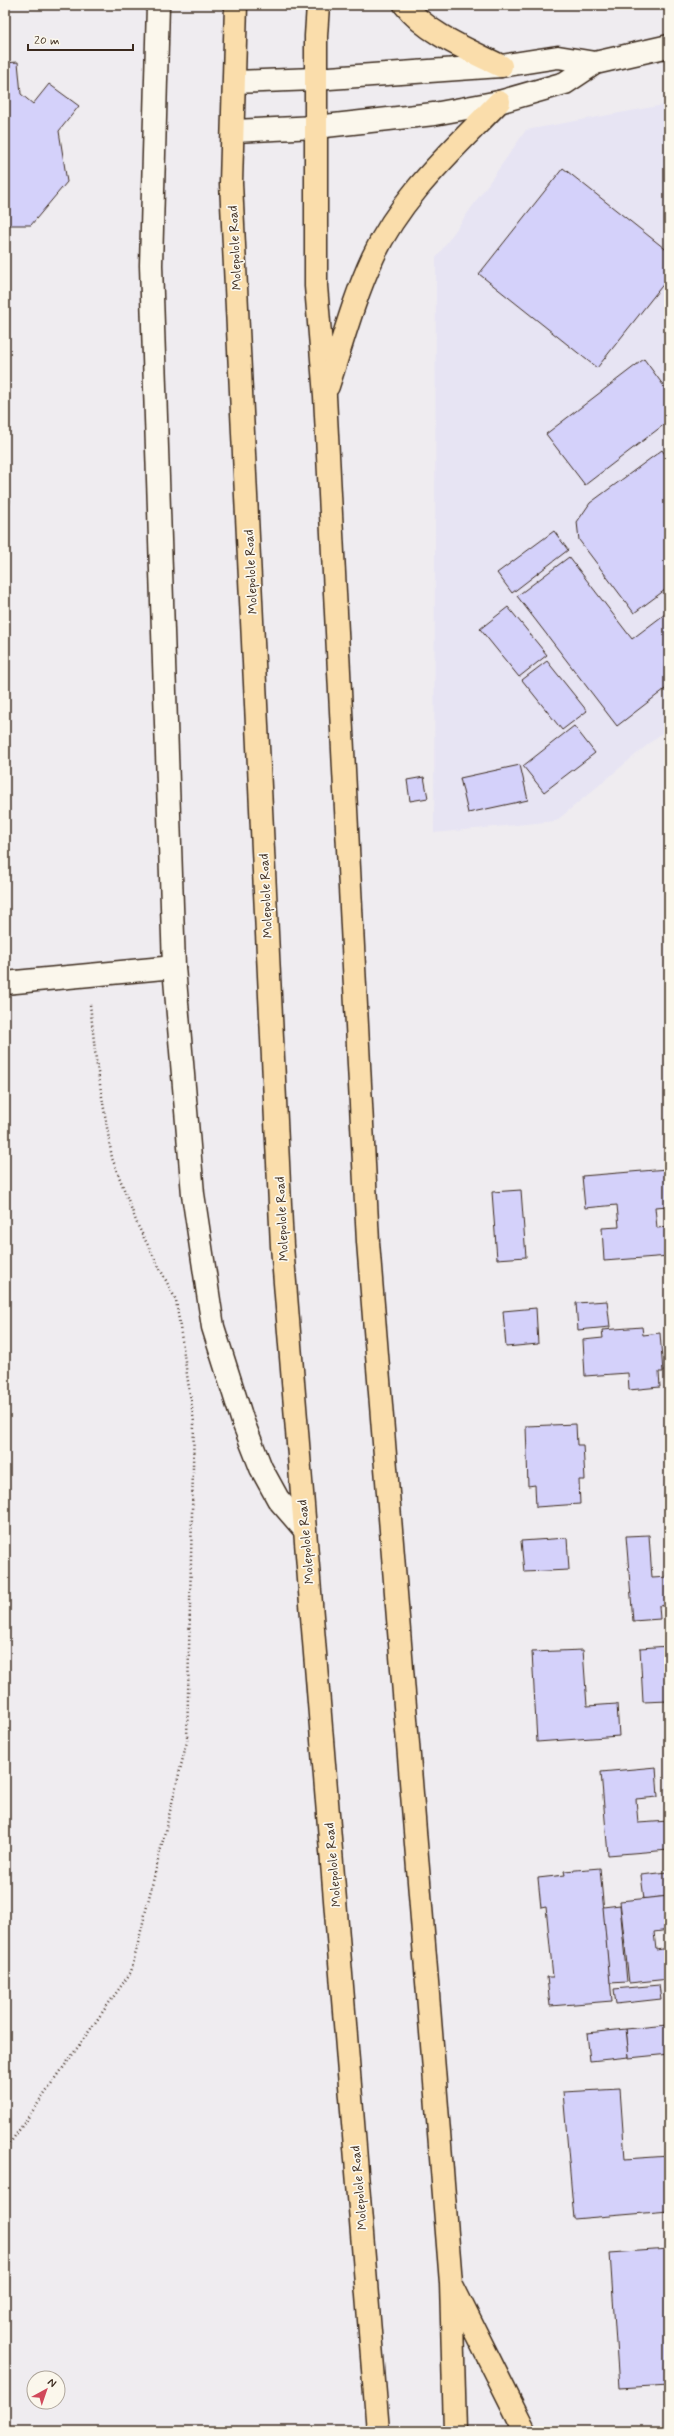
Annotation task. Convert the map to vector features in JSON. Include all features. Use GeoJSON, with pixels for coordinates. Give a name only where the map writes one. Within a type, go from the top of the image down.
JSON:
{"type":"FeatureCollection","features":[{"type":"Feature","properties":{"kind":"main road","name":"Molepolole Road"},"geometry":{"type":"LineString","coordinates":[[236,5],[232,196],[282,1246],[378,2431]]}},
{"type":"Feature","properties":{"kind":"main road"},"geometry":{"type":"LineString","coordinates":[[318,5],[315,79],[316,286],[325,396],[368,1242],[451,2283],[455,2431]]}},
{"type":"Feature","properties":{"kind":"main road"},"geometry":{"type":"LineString","coordinates":[[406,5],[411,12],[436,32],[501,66]]}},
{"type":"Feature","properties":{"kind":"main road"},"geometry":{"type":"LineString","coordinates":[[325,396],[359,291],[377,250],[400,210],[421,184],[499,102]]}},
{"type":"Feature","properties":{"kind":"main road"},"geometry":{"type":"LineString","coordinates":[[451,2283],[525,2431]]}},
{"type":"Feature","properties":{"kind":"street"},"geometry":{"type":"LineString","coordinates":[[158,5],[151,265],[174,967],[193,1194],[213,1327],[261,1468],[278,1499],[304,1529]]}},
{"type":"Feature","properties":{"kind":"street"},"geometry":{"type":"LineString","coordinates":[[234,130],[316,127],[434,114],[499,102],[565,83],[595,63],[669,46]]}},
{"type":"Feature","properties":{"kind":"street"},"geometry":{"type":"LineString","coordinates":[[235,82],[315,79],[501,66],[558,57],[595,63]]}},
{"type":"Feature","properties":{"kind":"street"},"geometry":{"type":"LineString","coordinates":[[5,984],[174,967]]}},
{"type":"Feature","properties":{"kind":"path"},"geometry":{"type":"LineString","coordinates":[[5,2150],[131,1972],[187,1741],[194,1422],[176,1300],[138,1226],[112,1158],[96,1060],[87,976]]}},
{"type":"Feature","properties":{"kind":"shaded area"},"geometry":{"type":"Polygon","coordinates":[[[669,104],[669,727],[556,821],[434,833],[436,258],[526,130],[669,104]]]}},
{"type":"Feature","properties":{"kind":"building"},"geometry":{"type":"Polygon","coordinates":[[[18,62],[21,94],[33,104],[49,84],[79,106],[59,131],[67,182],[31,225],[5,225],[5,63],[18,62]]]}},
{"type":"Feature","properties":{"kind":"building"},"geometry":{"type":"Polygon","coordinates":[[[563,168],[669,252],[669,277],[597,368],[479,274],[563,168]]]}},
{"type":"Feature","properties":{"kind":"building"},"geometry":{"type":"Polygon","coordinates":[[[644,359],[669,393],[669,427],[666,423],[585,485],[546,434],[644,359]]]}},
{"type":"Feature","properties":{"kind":"building"},"geometry":{"type":"Polygon","coordinates":[[[662,450],[669,460],[669,587],[634,613],[579,540],[577,522],[590,503],[662,450]]]}},
{"type":"Feature","properties":{"kind":"building"},"geometry":{"type":"Polygon","coordinates":[[[5,499],[10,499],[8,523],[5,523],[5,499]]]}},
{"type":"Feature","properties":{"kind":"building"},"geometry":{"type":"Polygon","coordinates":[[[554,531],[568,550],[512,593],[497,573],[554,531]]]}},
{"type":"Feature","properties":{"kind":"building"},"geometry":{"type":"Polygon","coordinates":[[[569,557],[632,639],[669,611],[669,686],[617,726],[517,596],[569,557]]]}},
{"type":"Feature","properties":{"kind":"building"},"geometry":{"type":"Polygon","coordinates":[[[6,569],[6,612],[5,612],[6,569]]]}},
{"type":"Feature","properties":{"kind":"building"},"geometry":{"type":"Polygon","coordinates":[[[508,607],[547,655],[519,677],[480,629],[508,607]]]}},
{"type":"Feature","properties":{"kind":"building"},"geometry":{"type":"Polygon","coordinates":[[[547,661],[587,711],[562,730],[522,680],[547,661]]]}},
{"type":"Feature","properties":{"kind":"building"},"geometry":{"type":"Polygon","coordinates":[[[574,726],[595,753],[544,792],[523,766],[574,726]]]}},
{"type":"Feature","properties":{"kind":"building"},"geometry":{"type":"Polygon","coordinates":[[[520,765],[528,800],[468,813],[460,778],[520,765]]]}},
{"type":"Feature","properties":{"kind":"building"},"geometry":{"type":"Polygon","coordinates":[[[424,777],[428,798],[410,801],[407,780],[424,777]]]}},
{"type":"Feature","properties":{"kind":"building"},"geometry":{"type":"Polygon","coordinates":[[[667,1169],[669,1206],[655,1207],[657,1228],[668,1227],[669,1256],[604,1261],[602,1228],[619,1227],[617,1205],[585,1208],[582,1176],[667,1169]]]}},
{"type":"Feature","properties":{"kind":"building"},"geometry":{"type":"Polygon","coordinates":[[[521,1190],[526,1257],[497,1259],[492,1192],[521,1190]]]}},
{"type":"Feature","properties":{"kind":"building"},"geometry":{"type":"Polygon","coordinates":[[[607,1301],[610,1327],[578,1330],[576,1303],[607,1301]]]}},
{"type":"Feature","properties":{"kind":"building"},"geometry":{"type":"Polygon","coordinates":[[[536,1308],[538,1344],[506,1347],[503,1311],[536,1308]]]}},
{"type":"Feature","properties":{"kind":"building"},"geometry":{"type":"Polygon","coordinates":[[[642,1327],[643,1335],[660,1333],[663,1372],[659,1372],[660,1387],[629,1390],[628,1373],[585,1376],[583,1340],[603,1338],[602,1330],[642,1327]]]}},
{"type":"Feature","properties":{"kind":"building"},"geometry":{"type":"Polygon","coordinates":[[[576,1424],[577,1445],[583,1445],[585,1480],[579,1480],[580,1504],[536,1507],[535,1485],[528,1486],[526,1426],[576,1424]]]}},
{"type":"Feature","properties":{"kind":"building"},"geometry":{"type":"Polygon","coordinates":[[[649,1535],[652,1578],[669,1577],[669,1605],[659,1606],[660,1619],[633,1621],[626,1536],[649,1535]]]}},
{"type":"Feature","properties":{"kind":"building"},"geometry":{"type":"Polygon","coordinates":[[[567,1538],[569,1570],[524,1572],[521,1541],[567,1538]]]}},
{"type":"Feature","properties":{"kind":"building"},"geometry":{"type":"Polygon","coordinates":[[[669,1646],[669,1701],[643,1702],[640,1648],[669,1646]]]}},
{"type":"Feature","properties":{"kind":"building"},"geometry":{"type":"Polygon","coordinates":[[[583,1650],[587,1706],[617,1704],[619,1736],[537,1742],[532,1652],[583,1650]]]}},
{"type":"Feature","properties":{"kind":"building"},"geometry":{"type":"Polygon","coordinates":[[[656,1767],[658,1797],[636,1799],[638,1823],[669,1821],[669,1850],[608,1855],[601,1772],[656,1767]]]}},
{"type":"Feature","properties":{"kind":"building"},"geometry":{"type":"Polygon","coordinates":[[[600,1868],[612,2001],[550,2006],[547,1977],[553,1977],[546,1907],[541,1908],[538,1878],[565,1875],[564,1871],[600,1868]]]}},
{"type":"Feature","properties":{"kind":"building"},"geometry":{"type":"Polygon","coordinates":[[[668,1872],[669,1896],[644,1899],[641,1875],[668,1872]]]}},
{"type":"Feature","properties":{"kind":"building"},"geometry":{"type":"Polygon","coordinates":[[[669,1896],[669,1930],[654,1932],[656,1950],[669,1948],[669,1979],[629,1983],[620,1901],[669,1896]]]}},
{"type":"Feature","properties":{"kind":"building"},"geometry":{"type":"Polygon","coordinates":[[[620,1905],[627,1982],[610,1983],[603,1907],[620,1905]]]}},
{"type":"Feature","properties":{"kind":"building"},"geometry":{"type":"Polygon","coordinates":[[[659,1985],[661,1999],[616,2004],[614,1989],[659,1985]]]}},
{"type":"Feature","properties":{"kind":"building"},"geometry":{"type":"Polygon","coordinates":[[[667,2025],[669,2054],[629,2058],[626,2029],[667,2025]]]}},
{"type":"Feature","properties":{"kind":"building"},"geometry":{"type":"Polygon","coordinates":[[[626,2029],[629,2057],[590,2061],[587,2033],[626,2029]]]}},
{"type":"Feature","properties":{"kind":"building"},"geometry":{"type":"Polygon","coordinates":[[[620,2089],[625,2159],[669,2156],[669,2211],[574,2219],[563,2092],[620,2089]]]}},
{"type":"Feature","properties":{"kind":"building"},"geometry":{"type":"Polygon","coordinates":[[[669,2249],[669,2385],[619,2388],[610,2253],[669,2249]]]}}]}
